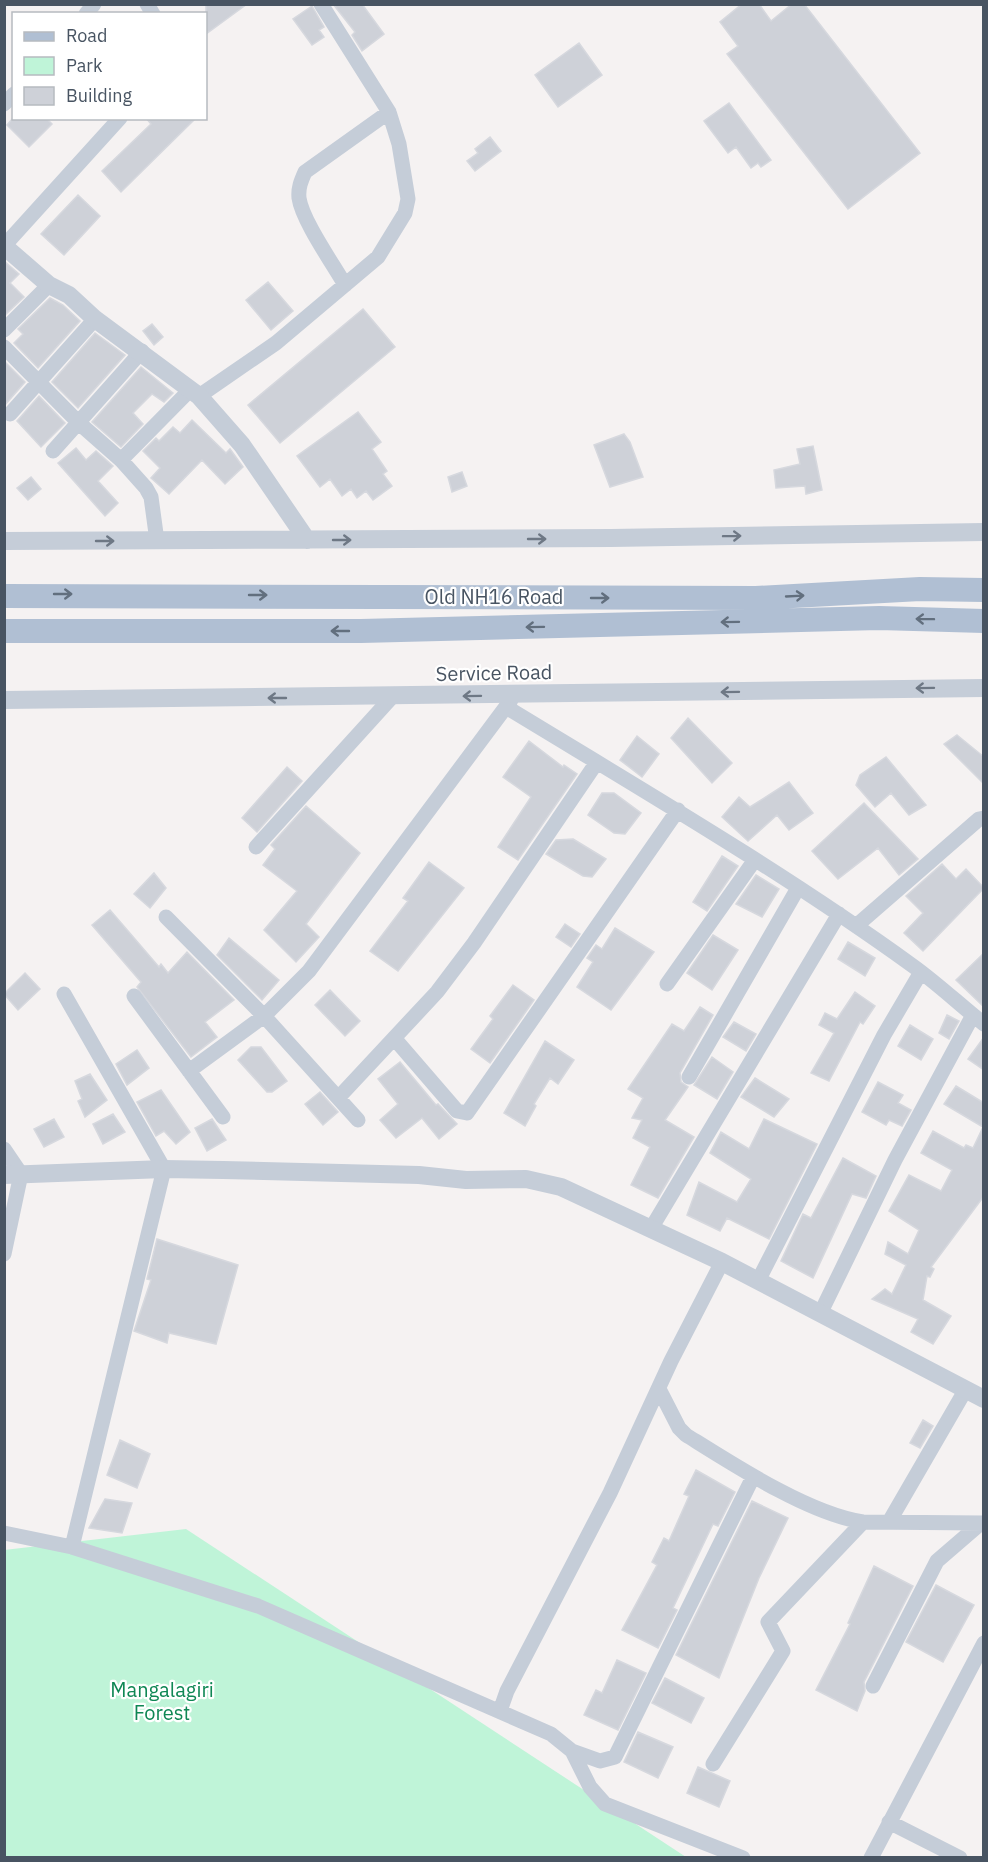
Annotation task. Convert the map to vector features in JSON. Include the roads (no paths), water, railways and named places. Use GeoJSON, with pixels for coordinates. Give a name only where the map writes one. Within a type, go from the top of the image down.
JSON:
{"type":"FeatureCollection","features":[{"type":"Feature","properties":{"kind":"main road","name":"Old NH16 Road"},"geometry":{"type":"LineString","coordinates":[[4,596],[756,598],[920,589],[984,590]]}},
{"type":"Feature","properties":{"kind":"main road","name":"Old NH16 Road"},"geometry":{"type":"LineString","coordinates":[[4,631],[361,631],[879,618],[984,621]]}},
{"type":"Feature","properties":{"kind":"street"},"geometry":{"type":"LineString","coordinates":[[121,460],[194,394],[276,343],[378,257],[405,213],[408,199],[399,144],[389,112],[321,4]]}},
{"type":"Feature","properties":{"kind":"street"},"geometry":{"type":"LineString","coordinates":[[345,285],[304,214],[299,199],[299,184],[305,171],[389,112]]}},
{"type":"Feature","properties":{"kind":"street"},"geometry":{"type":"LineString","coordinates":[[118,120],[4,246],[49,285],[69,295],[95,319],[142,351],[194,394],[242,445],[307,540]]}},
{"type":"Feature","properties":{"kind":"street"},"geometry":{"type":"LineString","coordinates":[[4,330],[49,285]]}},
{"type":"Feature","properties":{"kind":"street"},"geometry":{"type":"LineString","coordinates":[[10,414],[95,319]]}},
{"type":"Feature","properties":{"kind":"street"},"geometry":{"type":"LineString","coordinates":[[4,347],[79,423],[121,460],[151,497],[157,541]]}},
{"type":"Feature","properties":{"kind":"street"},"geometry":{"type":"LineString","coordinates":[[53,451],[142,351]]}},
{"type":"Feature","properties":{"kind":"street"},"geometry":{"type":"LineString","coordinates":[[4,542],[984,532]]}},
{"type":"Feature","properties":{"kind":"street","name":"Service Road"},"geometry":{"type":"LineString","coordinates":[[4,700],[392,697],[511,701],[984,688]]}},
{"type":"Feature","properties":{"kind":"street"},"geometry":{"type":"LineString","coordinates":[[256,847],[392,697]]}},
{"type":"Feature","properties":{"kind":"street"},"geometry":{"type":"LineString","coordinates":[[189,1071],[264,1016],[309,971],[511,701],[597,762],[678,810],[856,926],[921,972],[978,1019],[895,1160],[821,1312]]}},
{"type":"Feature","properties":{"kind":"street"},"geometry":{"type":"LineString","coordinates":[[339,1097],[437,992],[474,943],[597,762]]}},
{"type":"Feature","properties":{"kind":"street"},"geometry":{"type":"LineString","coordinates":[[394,1038],[457,1111],[467,1113],[678,810]]}},
{"type":"Feature","properties":{"kind":"street"},"geometry":{"type":"LineString","coordinates":[[856,926],[979,819],[984,818]]}},
{"type":"Feature","properties":{"kind":"street"},"geometry":{"type":"LineString","coordinates":[[667,984],[754,861]]}},
{"type":"Feature","properties":{"kind":"street"},"geometry":{"type":"LineString","coordinates":[[689,1077],[798,888]]}},
{"type":"Feature","properties":{"kind":"street"},"geometry":{"type":"LineString","coordinates":[[652,1227],[838,914]]}},
{"type":"Feature","properties":{"kind":"street"},"geometry":{"type":"LineString","coordinates":[[166,917],[264,1016],[358,1120]]}},
{"type":"Feature","properties":{"kind":"street"},"geometry":{"type":"LineString","coordinates":[[758,1281],[884,1035],[921,972]]}},
{"type":"Feature","properties":{"kind":"street"},"geometry":{"type":"LineString","coordinates":[[64,994],[165,1169],[72,1547]]}},
{"type":"Feature","properties":{"kind":"street"},"geometry":{"type":"LineString","coordinates":[[134,996],[223,1117]]}},
{"type":"Feature","properties":{"kind":"street"},"geometry":{"type":"LineString","coordinates":[[4,1149],[13,1175],[4,1254]]}},
{"type":"Feature","properties":{"kind":"street"},"geometry":{"type":"LineString","coordinates":[[13,1175],[165,1169],[419,1174],[466,1180],[526,1179],[561,1187],[652,1227],[978,1393],[889,1522]]}},
{"type":"Feature","properties":{"kind":"street"},"geometry":{"type":"LineString","coordinates":[[500,1711],[507,1691],[540,1630],[558,1588],[610,1493],[722,1262]]}},
{"type":"Feature","properties":{"kind":"street"},"geometry":{"type":"LineString","coordinates":[[659,1389],[686,1436],[753,1476],[843,1519],[862,1522],[982,1523]]}},
{"type":"Feature","properties":{"kind":"street"},"geometry":{"type":"LineString","coordinates":[[4,1533],[72,1547],[258,1606],[551,1734],[572,1751],[600,1761],[615,1757],[753,1476]]}},
{"type":"Feature","properties":{"kind":"street"},"geometry":{"type":"LineString","coordinates":[[713,1764],[783,1651],[768,1622],[862,1522]]}},
{"type":"Feature","properties":{"kind":"street"},"geometry":{"type":"LineString","coordinates":[[873,1686],[937,1561],[982,1523]]}},
{"type":"Feature","properties":{"kind":"street"},"geometry":{"type":"LineString","coordinates":[[871,1857],[984,1643]]}},
{"type":"Feature","properties":{"kind":"street"},"geometry":{"type":"LineString","coordinates":[[572,1751],[590,1787],[605,1804],[631,1816],[743,1857]]}},
{"type":"Feature","properties":{"kind":"street"},"geometry":{"type":"LineString","coordinates":[[889,1822],[960,1857]]}},
{"type":"Feature","properties":{"kind":"park label","name":"Mangalagiri Forest"},"geometry":{"type":"Point","coordinates":[162,1702]}}]}
